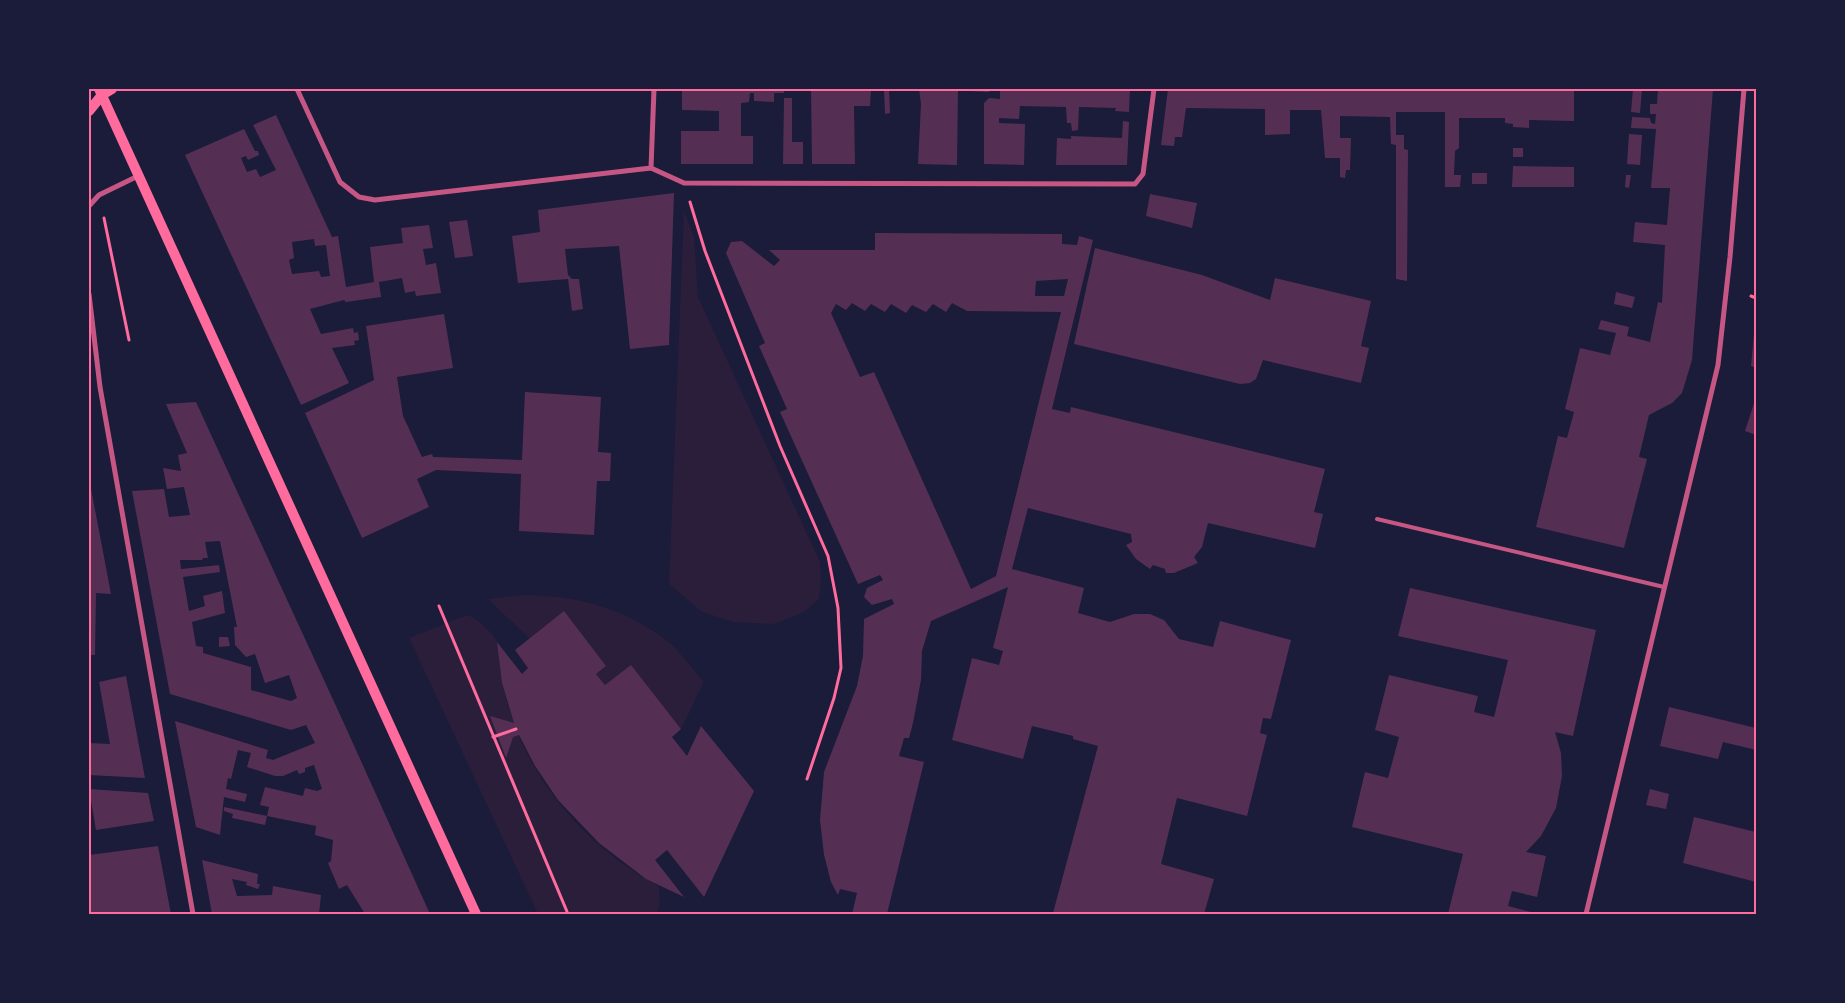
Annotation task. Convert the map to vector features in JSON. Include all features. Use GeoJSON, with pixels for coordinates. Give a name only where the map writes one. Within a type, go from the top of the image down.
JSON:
{"type":"FeatureCollection","features":[{"type":"Feature","properties":{"kind":"main road"},"geometry":{"type":"LineString","coordinates":[[89,111],[101,92],[112,89]]}},
{"type":"Feature","properties":{"kind":"main road"},"geometry":{"type":"LineString","coordinates":[[101,92],[476,914]]}},
{"type":"Feature","properties":{"kind":"street"},"geometry":{"type":"LineString","coordinates":[[297,89],[340,182],[359,197],[375,200],[651,168],[684,183],[1135,184],[1143,174],[1154,89]]}},
{"type":"Feature","properties":{"kind":"street"},"geometry":{"type":"LineString","coordinates":[[651,168],[654,89]]}},
{"type":"Feature","properties":{"kind":"street"},"geometry":{"type":"LineString","coordinates":[[1586,914],[1718,365],[1730,257],[1744,89]]}},
{"type":"Feature","properties":{"kind":"street"},"geometry":{"type":"LineString","coordinates":[[89,206],[99,195],[138,176]]}},
{"type":"Feature","properties":{"kind":"street"},"geometry":{"type":"LineString","coordinates":[[89,294],[102,397],[193,914]]}},
{"type":"Feature","properties":{"kind":"lane"},"geometry":{"type":"LineString","coordinates":[[1377,519],[1664,587]]}},
{"type":"Feature","properties":{"kind":"path"},"geometry":{"type":"LineString","coordinates":[[684,183],[705,251],[780,446],[828,556],[838,608],[841,668],[834,698],[807,779]]}},
{"type":"Feature","properties":{"kind":"path"},"geometry":{"type":"LineString","coordinates":[[99,195],[129,340]]}},
{"type":"Feature","properties":{"kind":"path"},"geometry":{"type":"LineString","coordinates":[[1751,296],[1756,298]]}},
{"type":"Feature","properties":{"kind":"path"},"geometry":{"type":"LineString","coordinates":[[439,606],[568,914]]}},
{"type":"Feature","properties":{"kind":"path"},"geometry":{"type":"LineString","coordinates":[[493,737],[516,729]]}},
{"type":"Feature","properties":{"kind":"shaded area"},"geometry":{"type":"Polygon","coordinates":[[[684,211],[694,237],[698,297],[820,562],[819,599],[804,612],[775,624],[733,622],[702,612],[669,584],[684,211]]]}},
{"type":"Feature","properties":{"kind":"shaded area"},"geometry":{"type":"Polygon","coordinates":[[[524,595],[565,598],[602,606],[637,621],[671,644],[704,682],[681,729],[631,666],[605,685],[596,674],[606,666],[530,639],[488,599],[524,595]]]}},
{"type":"Feature","properties":{"kind":"shaded area"},"geometry":{"type":"Polygon","coordinates":[[[467,615],[484,626],[497,642],[502,681],[513,720],[523,746],[552,794],[591,837],[612,856],[659,886],[660,903],[657,914],[538,914],[409,638],[467,615]]]}},
{"type":"Feature","properties":{"kind":"building"},"geometry":{"type":"Polygon","coordinates":[[[682,89],[784,89],[784,93],[774,93],[774,102],[754,101],[754,93],[750,93],[749,102],[741,103],[741,136],[753,136],[753,164],[681,164],[681,131],[719,131],[719,111],[682,110],[682,89]]]}},
{"type":"Feature","properties":{"kind":"building"},"geometry":{"type":"Polygon","coordinates":[[[811,89],[871,89],[870,106],[854,106],[855,164],[812,164],[811,89]]]}},
{"type":"Feature","properties":{"kind":"building"},"geometry":{"type":"Polygon","coordinates":[[[884,89],[889,89],[890,113],[885,114],[884,89]]]}},
{"type":"Feature","properties":{"kind":"building"},"geometry":{"type":"Polygon","coordinates":[[[919,89],[958,89],[957,165],[918,164],[921,104],[919,89]]]}},
{"type":"Feature","properties":{"kind":"building"},"geometry":{"type":"Polygon","coordinates":[[[968,89],[990,89],[989,92],[968,91],[968,89]]]}},
{"type":"Feature","properties":{"kind":"building"},"geometry":{"type":"Polygon","coordinates":[[[1000,89],[1130,89],[1129,112],[1115,111],[1116,108],[1079,107],[1078,130],[1072,131],[1071,123],[1067,123],[1066,107],[1020,106],[1019,119],[999,118],[999,123],[1025,124],[1024,165],[984,164],[984,103],[989,98],[1000,99],[1000,89]]]}},
{"type":"Feature","properties":{"kind":"building"},"geometry":{"type":"Polygon","coordinates":[[[1168,89],[1574,89],[1574,121],[1529,120],[1529,128],[1513,127],[1513,124],[1505,123],[1505,118],[1459,118],[1459,148],[1455,151],[1454,175],[1461,175],[1460,187],[1445,187],[1445,112],[1396,112],[1396,135],[1404,135],[1404,149],[1408,150],[1407,281],[1396,279],[1396,145],[1391,144],[1390,117],[1340,116],[1340,138],[1351,138],[1350,170],[1346,170],[1345,178],[1340,177],[1340,158],[1325,158],[1321,110],[1290,110],[1290,134],[1265,135],[1265,109],[1186,108],[1182,137],[1175,137],[1174,146],[1161,145],[1168,89]]]}},
{"type":"Feature","properties":{"kind":"building"},"geometry":{"type":"Polygon","coordinates":[[[1633,89],[1642,89],[1640,113],[1631,112],[1633,89]]]}},
{"type":"Feature","properties":{"kind":"building"},"geometry":{"type":"Polygon","coordinates":[[[1658,89],[1713,89],[1692,360],[1682,393],[1672,403],[1649,415],[1639,457],[1647,459],[1624,548],[1536,527],[1558,436],[1567,438],[1574,412],[1565,409],[1580,348],[1610,355],[1616,333],[1598,329],[1601,320],[1629,327],[1627,336],[1650,342],[1658,302],[1662,303],[1665,245],[1633,242],[1635,222],[1667,225],[1670,188],[1651,188],[1656,129],[1631,128],[1632,117],[1650,118],[1651,123],[1655,124],[1656,114],[1650,114],[1650,104],[1657,104],[1658,89]]]}},
{"type":"Feature","properties":{"kind":"building"},"geometry":{"type":"Polygon","coordinates":[[[784,98],[792,98],[792,142],[803,142],[803,164],[783,164],[784,98]]]}},
{"type":"Feature","properties":{"kind":"building"},"geometry":{"type":"Polygon","coordinates":[[[276,115],[332,237],[338,236],[346,287],[374,282],[370,247],[403,243],[401,228],[429,225],[433,248],[423,249],[426,265],[436,263],[441,293],[416,296],[415,291],[405,293],[402,278],[379,282],[381,297],[346,302],[344,300],[310,309],[321,334],[353,328],[354,333],[358,332],[359,340],[354,341],[355,345],[332,348],[349,383],[301,405],[185,155],[244,129],[259,155],[248,160],[246,156],[241,158],[247,172],[256,169],[260,177],[276,170],[253,125],[276,115]],[[314,239],[292,242],[294,258],[289,260],[292,274],[319,271],[321,277],[330,276],[326,245],[315,246],[314,239]]]}},
{"type":"Feature","properties":{"kind":"building"},"geometry":{"type":"Polygon","coordinates":[[[1123,121],[1129,122],[1127,165],[1056,165],[1057,138],[1071,139],[1071,136],[1122,138],[1123,121]]]}},
{"type":"Feature","properties":{"kind":"building"},"geometry":{"type":"Polygon","coordinates":[[[1629,134],[1642,135],[1640,165],[1627,164],[1629,134]]]}},
{"type":"Feature","properties":{"kind":"building"},"geometry":{"type":"Polygon","coordinates":[[[1513,148],[1523,148],[1523,157],[1513,157],[1513,148]]]}},
{"type":"Feature","properties":{"kind":"building"},"geometry":{"type":"Polygon","coordinates":[[[1513,166],[1574,167],[1574,187],[1512,187],[1513,166]]]}},
{"type":"Feature","properties":{"kind":"building"},"geometry":{"type":"Polygon","coordinates":[[[1472,173],[1487,173],[1487,184],[1472,184],[1472,173]]]}},
{"type":"Feature","properties":{"kind":"building"},"geometry":{"type":"Polygon","coordinates":[[[1626,175],[1631,175],[1629,188],[1625,187],[1626,175]]]}},
{"type":"Feature","properties":{"kind":"building"},"geometry":{"type":"Polygon","coordinates":[[[674,193],[669,345],[630,349],[619,246],[565,249],[568,275],[572,279],[579,279],[583,309],[572,311],[568,279],[518,283],[512,236],[540,232],[538,210],[674,193]]]}},
{"type":"Feature","properties":{"kind":"building"},"geometry":{"type":"Polygon","coordinates":[[[1150,194],[1197,203],[1192,228],[1146,216],[1150,194]]]}},
{"type":"Feature","properties":{"kind":"building"},"geometry":{"type":"Polygon","coordinates":[[[467,220],[473,256],[455,258],[449,222],[467,220]]]}},
{"type":"Feature","properties":{"kind":"building"},"geometry":{"type":"Polygon","coordinates":[[[875,233],[1062,234],[1062,244],[1077,245],[1079,236],[1093,240],[1052,409],[1070,413],[1071,407],[1325,469],[1314,512],[1323,514],[1315,548],[1208,523],[1202,547],[1194,557],[1198,563],[1174,573],[1166,573],[1165,569],[1153,565],[1150,569],[1136,559],[1126,545],[1132,542],[1131,534],[1028,508],[1012,569],[1084,588],[1078,613],[1110,622],[1134,614],[1150,614],[1164,620],[1179,639],[1213,647],[1220,621],[1291,640],[1271,719],[1263,718],[1260,733],[1267,735],[1247,816],[1177,798],[1161,864],[1214,879],[1204,914],[1053,913],[1098,746],[1073,739],[1073,736],[1032,726],[1023,759],[952,740],[972,658],[999,665],[1003,651],[993,648],[1008,587],[931,621],[922,651],[921,680],[913,723],[909,738],[904,738],[899,756],[924,762],[887,914],[852,914],[857,893],[840,889],[838,895],[831,882],[824,855],[820,820],[824,772],[857,686],[863,656],[864,619],[894,604],[892,599],[872,605],[864,597],[867,588],[883,580],[880,575],[858,584],[780,412],[787,409],[759,346],[765,343],[726,253],[731,242],[742,241],[774,266],[780,260],[769,250],[875,250],[875,233]],[[1068,279],[1036,281],[1035,296],[1064,296],[1068,279]],[[852,303],[846,310],[836,304],[831,313],[860,377],[874,372],[971,589],[996,576],[1061,312],[967,311],[952,303],[946,312],[933,304],[926,312],[912,305],[906,313],[891,304],[885,312],[871,304],[865,311],[852,303]]]}},
{"type":"Feature","properties":{"kind":"building"},"geometry":{"type":"Polygon","coordinates":[[[1095,248],[1202,275],[1270,300],[1275,278],[1371,301],[1361,346],[1369,348],[1361,383],[1263,360],[1256,379],[1250,383],[1240,384],[1074,344],[1095,248]]]}},
{"type":"Feature","properties":{"kind":"building"},"geometry":{"type":"Polygon","coordinates":[[[1616,292],[1635,297],[1632,308],[1614,304],[1616,292]]]}},
{"type":"Feature","properties":{"kind":"building"},"geometry":{"type":"Polygon","coordinates":[[[444,314],[453,368],[397,377],[403,416],[422,457],[432,454],[433,457],[522,460],[525,392],[601,397],[598,452],[611,453],[610,481],[597,481],[594,535],[519,531],[521,474],[436,470],[417,479],[429,507],[362,538],[305,413],[374,380],[366,326],[444,314]]]}},
{"type":"Feature","properties":{"kind":"building"},"geometry":{"type":"Polygon","coordinates":[[[1756,323],[1756,368],[1751,366],[1756,323]]]}},
{"type":"Feature","properties":{"kind":"building"},"geometry":{"type":"Polygon","coordinates":[[[1756,397],[1756,435],[1745,431],[1756,397]]]}},
{"type":"Feature","properties":{"kind":"building"},"geometry":{"type":"Polygon","coordinates":[[[196,402],[430,914],[365,914],[347,885],[339,889],[328,863],[331,861],[333,840],[315,835],[316,826],[267,816],[269,807],[260,805],[265,787],[303,796],[305,788],[317,791],[322,789],[314,765],[305,768],[305,772],[299,774],[297,770],[283,776],[275,776],[247,767],[251,753],[238,750],[231,779],[228,778],[226,789],[247,794],[245,802],[224,797],[220,835],[196,827],[175,721],[268,750],[266,758],[273,760],[315,743],[306,725],[291,730],[170,694],[132,491],[164,489],[169,517],[190,515],[184,487],[167,489],[163,468],[181,471],[178,455],[187,453],[166,404],[196,402]],[[220,541],[205,542],[208,558],[203,558],[202,560],[180,560],[181,569],[219,565],[220,572],[183,577],[189,611],[205,606],[203,596],[222,591],[225,613],[192,622],[196,646],[203,647],[203,653],[251,667],[251,690],[291,701],[297,698],[289,675],[265,683],[255,654],[246,657],[235,645],[234,627],[237,627],[220,541]]]}},
{"type":"Feature","properties":{"kind":"building"},"geometry":{"type":"Polygon","coordinates":[[[89,478],[111,594],[96,593],[95,655],[89,655],[89,478]]]}},
{"type":"Feature","properties":{"kind":"building"},"geometry":{"type":"Polygon","coordinates":[[[1410,588],[1596,630],[1573,736],[1555,732],[1561,753],[1562,776],[1556,808],[1541,836],[1526,852],[1546,856],[1537,897],[1512,891],[1508,906],[1531,912],[1530,914],[1448,914],[1463,854],[1352,827],[1365,772],[1388,778],[1399,737],[1375,730],[1389,675],[1478,696],[1474,712],[1494,717],[1508,660],[1398,636],[1410,588]]]}},
{"type":"Feature","properties":{"kind":"building"},"geometry":{"type":"Polygon","coordinates":[[[564,611],[606,666],[596,674],[605,685],[631,665],[681,729],[672,737],[687,756],[701,726],[754,791],[704,897],[667,850],[655,860],[684,897],[646,879],[599,843],[558,800],[535,766],[519,735],[513,737],[506,758],[490,716],[514,723],[502,683],[497,642],[522,674],[528,668],[515,650],[564,611]]]}},
{"type":"Feature","properties":{"kind":"building"},"geometry":{"type":"Polygon","coordinates":[[[219,637],[228,637],[230,646],[219,647],[219,637]]]}},
{"type":"Feature","properties":{"kind":"building"},"geometry":{"type":"Polygon","coordinates":[[[126,676],[145,778],[89,775],[89,743],[110,744],[99,682],[126,676]]]}},
{"type":"Feature","properties":{"kind":"building"},"geometry":{"type":"Polygon","coordinates":[[[1669,707],[1756,728],[1756,750],[1723,742],[1718,759],[1660,746],[1669,707]]]}},
{"type":"Feature","properties":{"kind":"building"},"geometry":{"type":"Polygon","coordinates":[[[89,789],[148,793],[154,821],[96,830],[89,789]]]}},
{"type":"Feature","properties":{"kind":"building"},"geometry":{"type":"Polygon","coordinates":[[[1650,789],[1669,794],[1666,809],[1646,805],[1650,789]]]}},
{"type":"Feature","properties":{"kind":"building"},"geometry":{"type":"Polygon","coordinates":[[[224,807],[267,816],[265,825],[232,818],[233,814],[224,811],[224,807]]]}},
{"type":"Feature","properties":{"kind":"building"},"geometry":{"type":"Polygon","coordinates":[[[1694,817],[1756,832],[1756,882],[1683,863],[1694,817]]]}},
{"type":"Feature","properties":{"kind":"building"},"geometry":{"type":"Polygon","coordinates":[[[158,846],[171,914],[90,914],[89,855],[158,846]]]}},
{"type":"Feature","properties":{"kind":"building"},"geometry":{"type":"Polygon","coordinates":[[[202,860],[258,874],[257,884],[260,884],[258,889],[246,885],[247,882],[232,879],[237,896],[272,895],[273,886],[321,895],[319,914],[212,914],[202,860]]]}}]}
